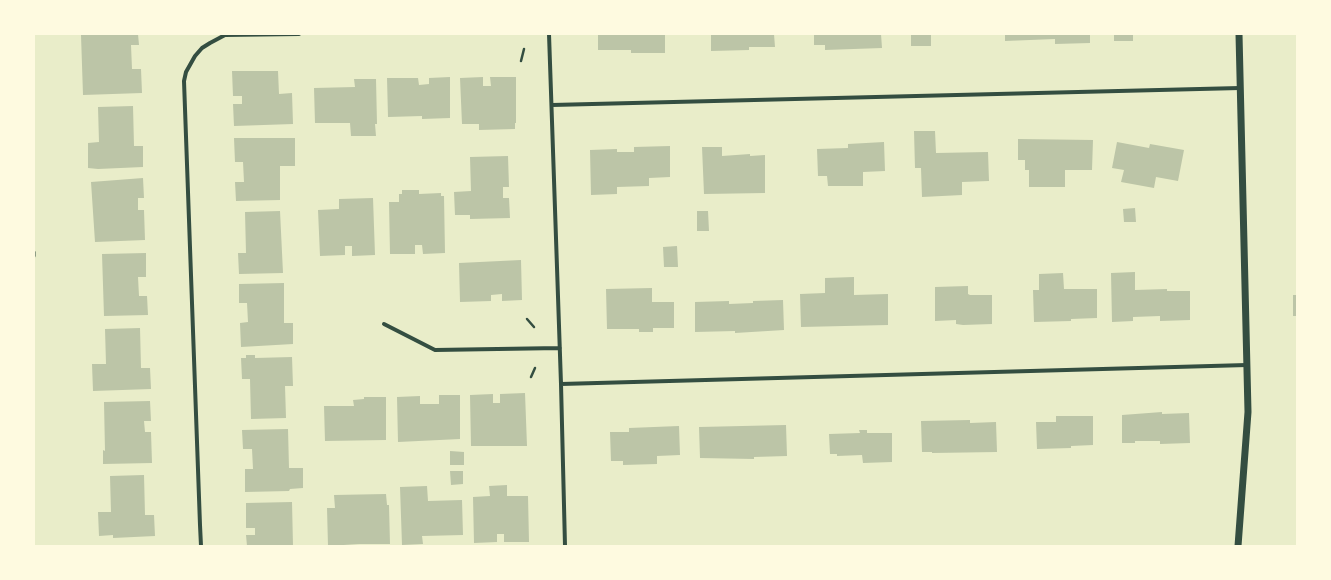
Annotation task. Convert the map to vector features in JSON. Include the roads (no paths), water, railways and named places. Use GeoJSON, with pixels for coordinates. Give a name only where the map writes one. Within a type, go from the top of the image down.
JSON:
{"type":"FeatureCollection","features":[{"type":"Feature","properties":{"kind":"street"},"geometry":{"type":"LineString","coordinates":[[202,546],[184,81],[190,63],[202,48],[225,36],[300,34]]}},
{"type":"Feature","properties":{"kind":"street"},"geometry":{"type":"LineString","coordinates":[[549,34],[565,546]]}},
{"type":"Feature","properties":{"kind":"street"},"geometry":{"type":"LineString","coordinates":[[1238,546],[1248,412],[1239,34]]}},
{"type":"Feature","properties":{"kind":"street"},"geometry":{"type":"LineString","coordinates":[[552,104],[1240,88]]}},
{"type":"Feature","properties":{"kind":"street"},"geometry":{"type":"LineString","coordinates":[[384,324],[435,350],[560,348]]}},
{"type":"Feature","properties":{"kind":"street"},"geometry":{"type":"LineString","coordinates":[[561,384],[1247,365]]}}]}
